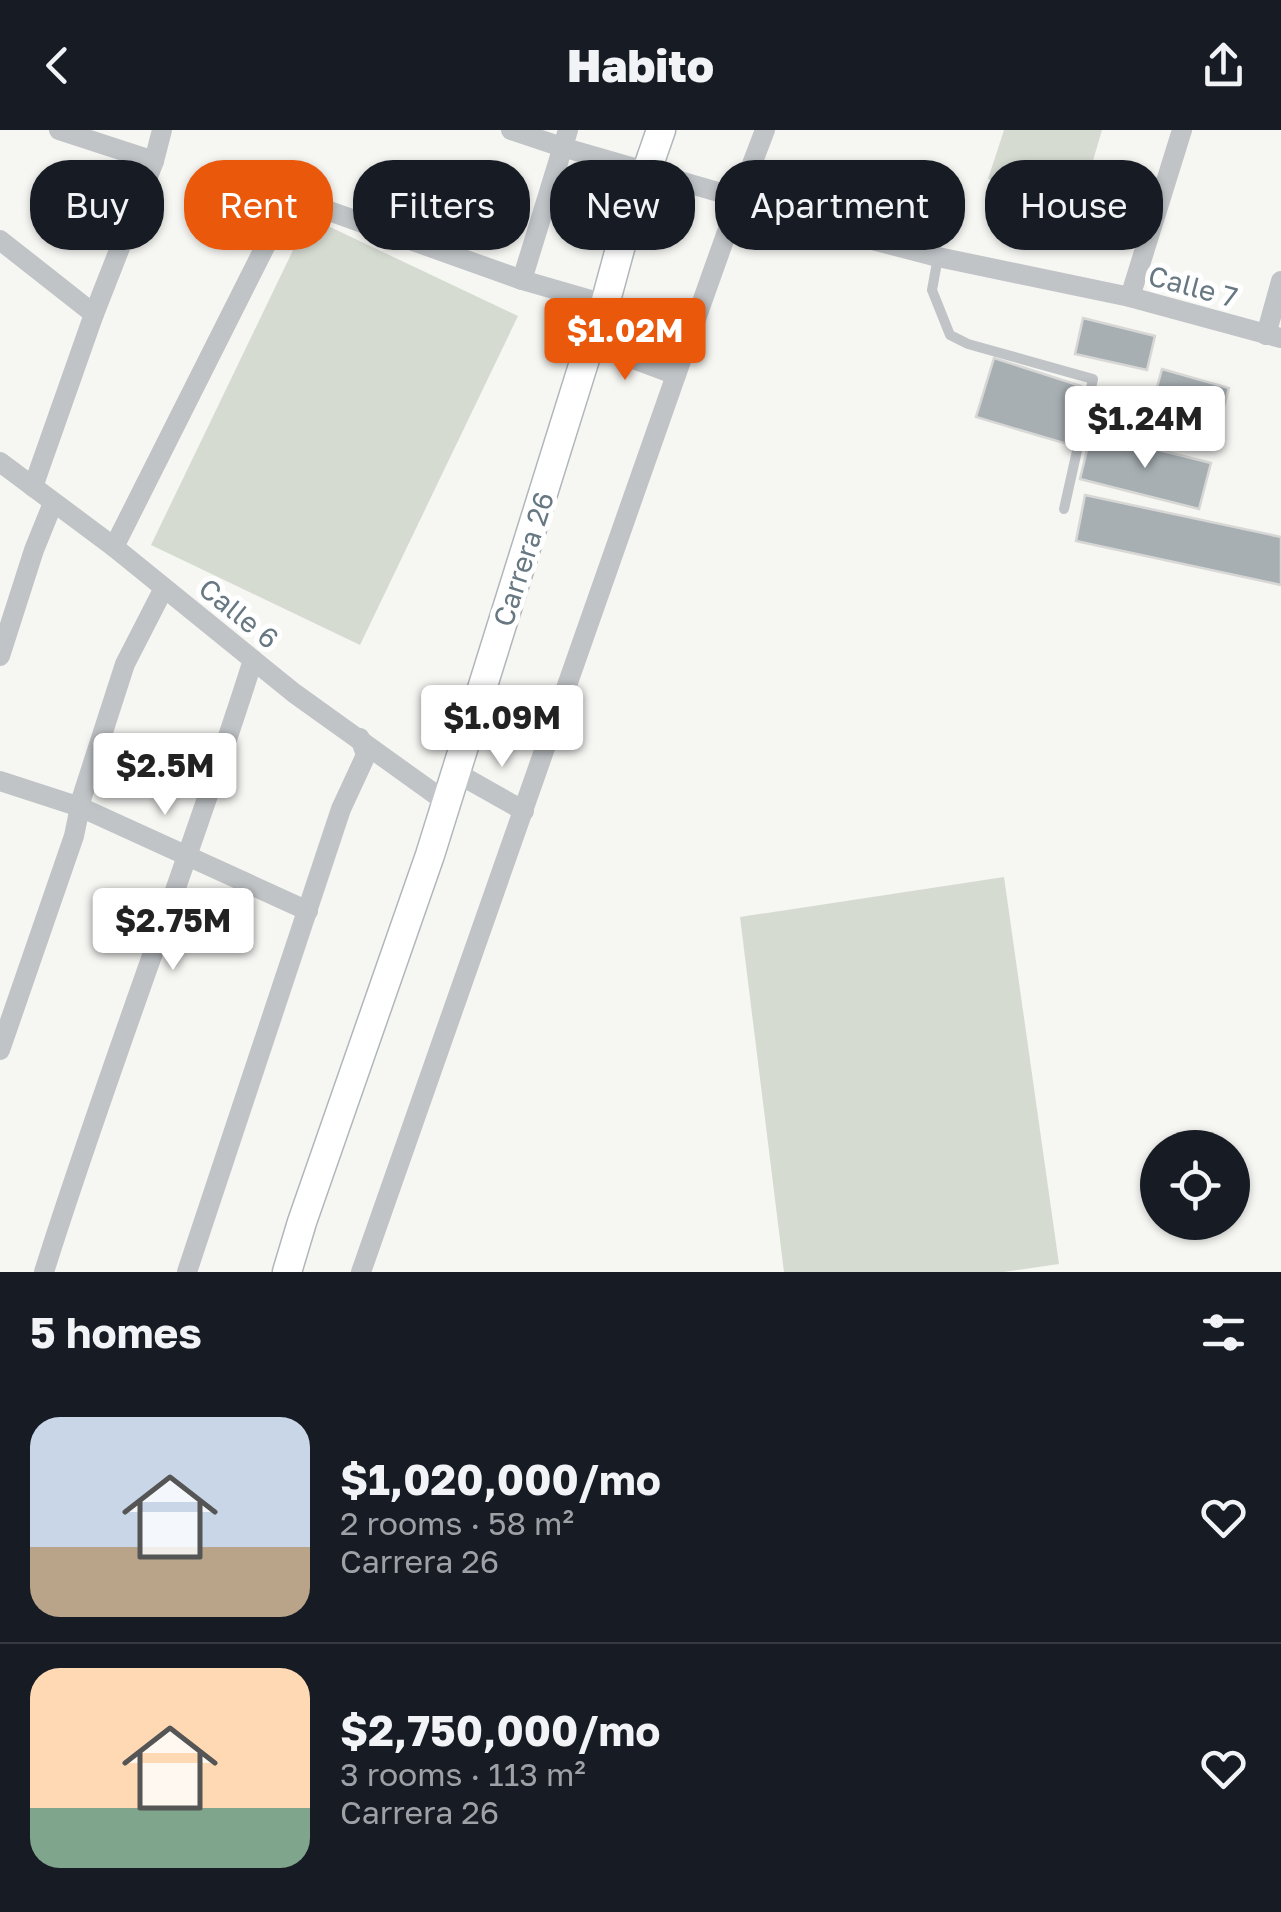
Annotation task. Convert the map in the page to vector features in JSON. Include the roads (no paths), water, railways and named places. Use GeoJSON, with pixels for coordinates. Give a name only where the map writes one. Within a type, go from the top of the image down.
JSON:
{"type":"FeatureCollection","features":[{"type":"Feature","properties":{"kind":"main road","name":"Carrera 26"},"geometry":{"type":"LineString","coordinates":[[652,160],[662,130]]}},
{"type":"Feature","properties":{"kind":"main road","name":"Carrera 26"},"geometry":{"type":"LineString","coordinates":[[288,1272],[446,802],[590,343],[606,304],[620,250]]}},
{"type":"Feature","properties":{"kind":"street"},"geometry":{"type":"LineString","coordinates":[[59,130],[151,160]]}},
{"type":"Feature","properties":{"kind":"street"},"geometry":{"type":"LineString","coordinates":[[154,160],[162,130]]}},
{"type":"Feature","properties":{"kind":"street","name":"Calle 7"},"geometry":{"type":"LineString","coordinates":[[511,130],[565,139],[619,160]]}},
{"type":"Feature","properties":{"kind":"street"},"geometry":{"type":"LineString","coordinates":[[754,160],[766,130]]}},
{"type":"Feature","properties":{"kind":"street"},"geometry":{"type":"LineString","coordinates":[[1130,297],[1182,130]]}},
{"type":"Feature","properties":{"kind":"street"},"geometry":{"type":"LineString","coordinates":[[522,280],[565,139]]}},
{"type":"Feature","properties":{"kind":"street"},"geometry":{"type":"LineString","coordinates":[[114,548],[290,197],[522,280],[606,304]]}},
{"type":"Feature","properties":{"kind":"street"},"geometry":{"type":"LineString","coordinates":[[0,240],[94,314]]}},
{"type":"Feature","properties":{"kind":"street"},"geometry":{"type":"LineString","coordinates":[[32,487],[119,250]]}},
{"type":"Feature","properties":{"kind":"street"},"geometry":{"type":"LineString","coordinates":[[361,1272],[720,250]]}},
{"type":"Feature","properties":{"kind":"street","name":"Calle 7"},"geometry":{"type":"LineString","coordinates":[[911,250],[1130,297],[1274,336]]}},
{"type":"Feature","properties":{"kind":"street"},"geometry":{"type":"LineString","coordinates":[[1274,336],[1281,280]]}},
{"type":"Feature","properties":{"kind":"street"},"geometry":{"type":"LineString","coordinates":[[590,343],[676,375]]}},
{"type":"Feature","properties":{"kind":"street","name":"Calle 6"},"geometry":{"type":"LineString","coordinates":[[0,462],[294,693],[446,802]]}},
{"type":"Feature","properties":{"kind":"street"},"geometry":{"type":"LineString","coordinates":[[0,656],[53,503]]}},
{"type":"Feature","properties":{"kind":"street"},"geometry":{"type":"LineString","coordinates":[[0,1050],[74,836],[101,733],[125,664],[164,588]]}},
{"type":"Feature","properties":{"kind":"street"},"geometry":{"type":"LineString","coordinates":[[44,1272],[253,660]]}},
{"type":"Feature","properties":{"kind":"street"},"geometry":{"type":"LineString","coordinates":[[187,1272],[342,809],[366,756],[360,738]]}},
{"type":"Feature","properties":{"kind":"street"},"geometry":{"type":"LineString","coordinates":[[455,772],[524,811]]}},
{"type":"Feature","properties":{"kind":"street"},"geometry":{"type":"LineString","coordinates":[[0,781],[80,807],[308,911]]}},
{"type":"Feature","properties":{"kind":"lane"},"geometry":{"type":"LineString","coordinates":[[938,257],[932,290],[950,335],[968,344],[1093,379],[1064,508]]}}]}
